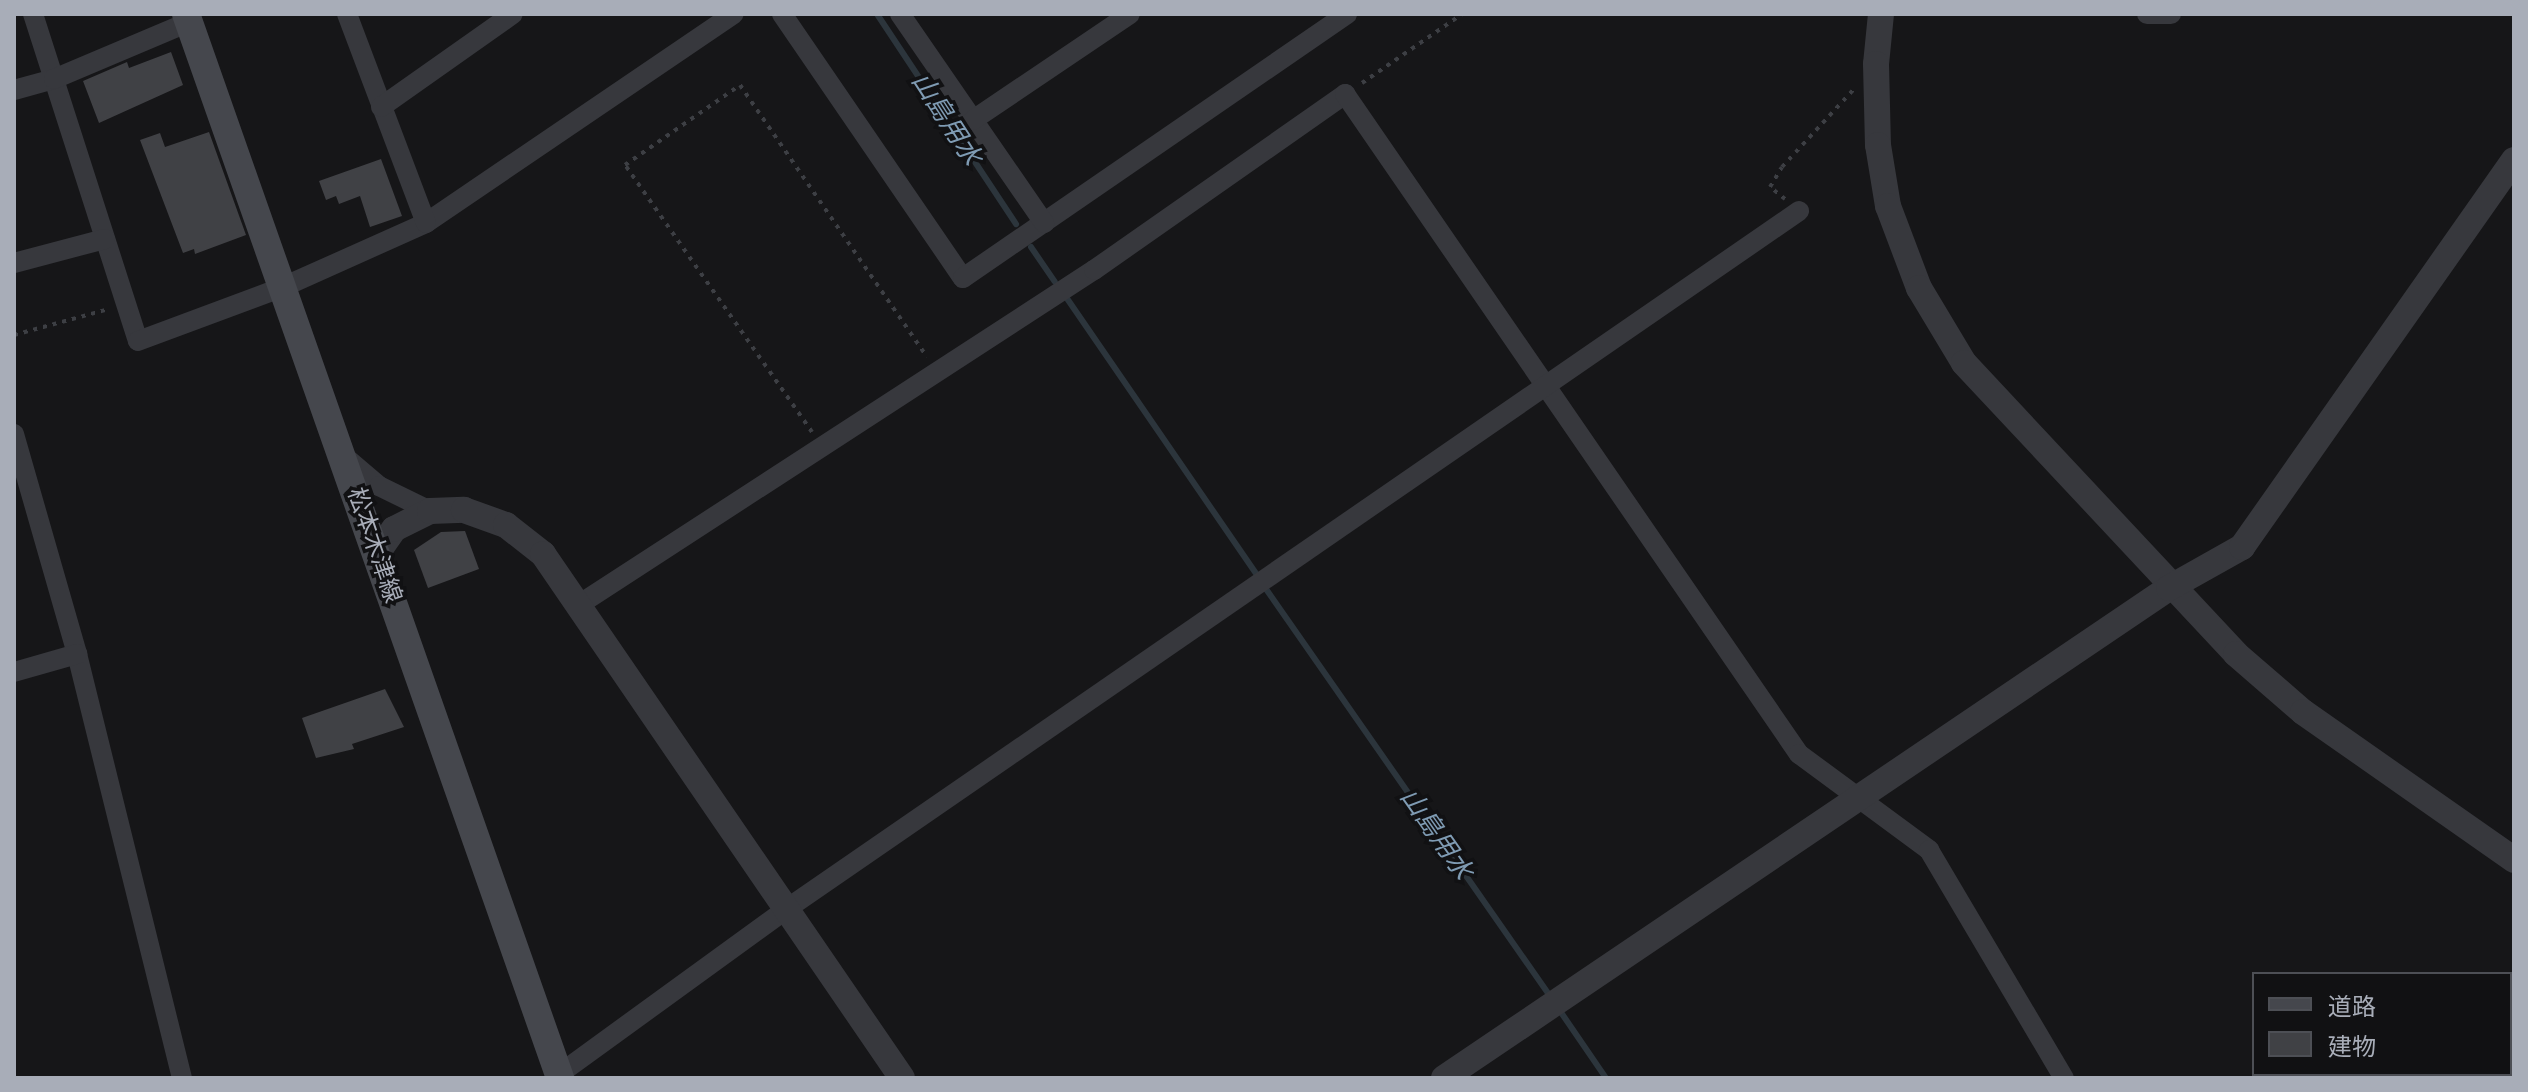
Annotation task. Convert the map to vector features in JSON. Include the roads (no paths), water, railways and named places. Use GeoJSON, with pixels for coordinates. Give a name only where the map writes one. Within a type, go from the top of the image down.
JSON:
{"type":"FeatureCollection","features":[{"type":"Feature","properties":{"kind":"main road","name":"松本木津線"},"geometry":{"type":"LineString","coordinates":[[187,18],[378,552],[559,1076]]}},
{"type":"Feature","properties":{"kind":"street"},"geometry":{"type":"LineString","coordinates":[[33,14],[138,341],[283,287],[426,223],[734,14]]}},
{"type":"Feature","properties":{"kind":"street"},"geometry":{"type":"LineString","coordinates":[[347,14],[426,223]]}},
{"type":"Feature","properties":{"kind":"street"},"geometry":{"type":"LineString","coordinates":[[477,14],[483,35]]}},
{"type":"Feature","properties":{"kind":"street"},"geometry":{"type":"LineString","coordinates":[[381,107],[513,14]]}},
{"type":"Feature","properties":{"kind":"street"},"geometry":{"type":"LineString","coordinates":[[782,14],[963,278],[1347,14]]}},
{"type":"Feature","properties":{"kind":"street"},"geometry":{"type":"LineString","coordinates":[[900,14],[1044,223]]}},
{"type":"Feature","properties":{"kind":"street"},"geometry":{"type":"LineString","coordinates":[[973,120],[1130,14]]}},
{"type":"Feature","properties":{"kind":"street"},"geometry":{"type":"LineString","coordinates":[[1881,14],[1876,64],[1878,145],[1888,206],[1926,301],[1994,399],[2169,588],[2303,712],[2514,860]]}},
{"type":"Feature","properties":{"kind":"street"},"geometry":{"type":"LineString","coordinates":[[2147,14],[2171,14]]}},
{"type":"Feature","properties":{"kind":"street"},"geometry":{"type":"LineString","coordinates":[[14,90],[54,79],[187,18]]}},
{"type":"Feature","properties":{"kind":"street"},"geometry":{"type":"LineString","coordinates":[[580,604],[937,372],[1345,94],[1799,754],[1929,850],[2064,1078]]}},
{"type":"Feature","properties":{"kind":"street"},"geometry":{"type":"LineString","coordinates":[[1444,1078],[1553,1001],[2169,588],[2242,547],[2514,160]]}},
{"type":"Feature","properties":{"kind":"street"},"geometry":{"type":"LineString","coordinates":[[559,1076],[788,908],[1277,568],[1548,388],[1799,211]]}},
{"type":"Feature","properties":{"kind":"street"},"geometry":{"type":"LineString","coordinates":[[14,263],[105,239]]}},
{"type":"Feature","properties":{"kind":"street"},"geometry":{"type":"LineString","coordinates":[[14,434],[77,654],[182,1078]]}},
{"type":"Feature","properties":{"kind":"street"},"geometry":{"type":"LineString","coordinates":[[344,456],[379,486],[430,511]]}},
{"type":"Feature","properties":{"kind":"street"},"geometry":{"type":"LineString","coordinates":[[378,552],[394,529],[430,511],[464,510],[506,525],[543,554],[902,1078]]}},
{"type":"Feature","properties":{"kind":"street"},"geometry":{"type":"LineString","coordinates":[[14,672],[77,654]]}},
{"type":"Feature","properties":{"kind":"waterway","name":"山島用水"},"geometry":{"type":"LineString","coordinates":[[877,14],[1016,224]]}},
{"type":"Feature","properties":{"kind":"waterway","name":"山島用水"},"geometry":{"type":"LineString","coordinates":[[1031,247],[1055,282]]}},
{"type":"Feature","properties":{"kind":"waterway","name":"山島用水"},"geometry":{"type":"LineString","coordinates":[[1066,297],[1257,575]]}},
{"type":"Feature","properties":{"kind":"waterway","name":"山島用水"},"geometry":{"type":"LineString","coordinates":[[1266,589],[1552,999]]}},
{"type":"Feature","properties":{"kind":"waterway","name":"山島用水"},"geometry":{"type":"LineString","coordinates":[[1558,1008],[1606,1078]]}}]}
